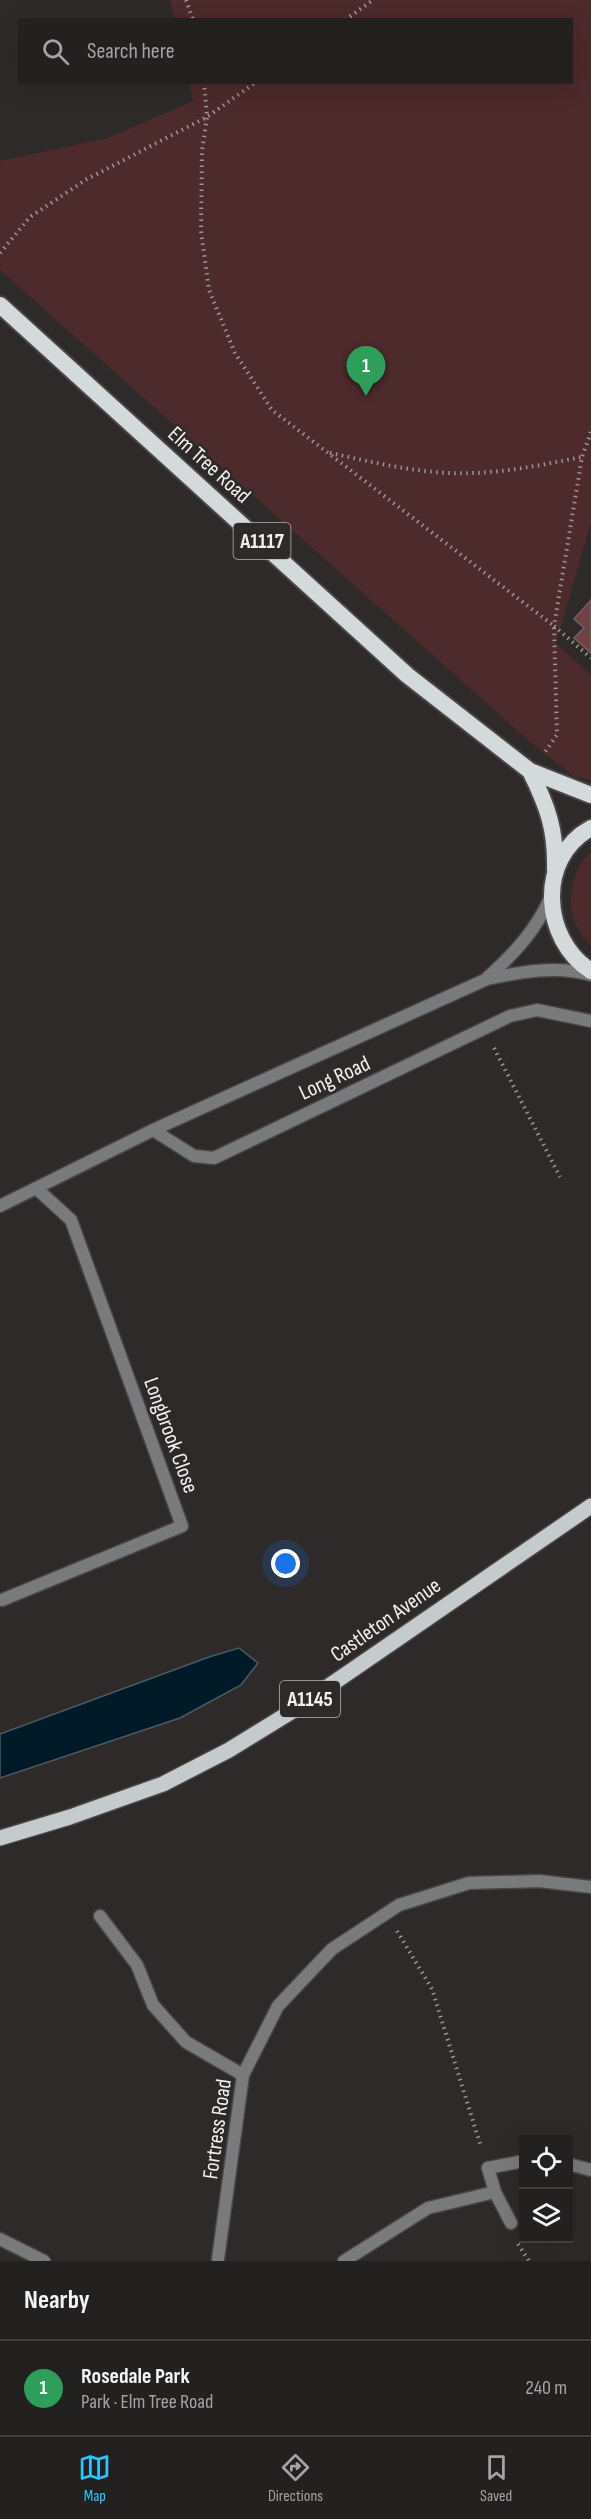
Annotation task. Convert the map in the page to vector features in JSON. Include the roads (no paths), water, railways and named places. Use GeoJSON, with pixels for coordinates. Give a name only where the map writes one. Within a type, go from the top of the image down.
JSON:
{"type":"FeatureCollection","features":[{"type":"Feature","properties":{"kind":"highway","name":"Elm Tree Road"},"geometry":{"type":"LineString","coordinates":[[0,305],[408,675],[530,771],[591,795]]}},
{"type":"Feature","properties":{"kind":"highway","name":"Elm Tree Road"},"geometry":{"type":"LineString","coordinates":[[530,771],[543,796],[553,828],[554,876]]}},
{"type":"Feature","properties":{"kind":"highway"},"geometry":{"type":"LineString","coordinates":[[591,828],[566,851],[554,876],[551,896],[554,921],[564,945],[591,973]]}},
{"type":"Feature","properties":{"kind":"main road","name":"Castleton Avenue"},"geometry":{"type":"LineString","coordinates":[[0,1838],[70,1817],[163,1784],[229,1750],[294,1710],[591,1506]]}},
{"type":"Feature","properties":{"kind":"street","name":"Long Road"},"geometry":{"type":"LineString","coordinates":[[487,979],[514,955],[543,914],[551,896]]}},
{"type":"Feature","properties":{"kind":"street","name":"Long Road"},"geometry":{"type":"LineString","coordinates":[[0,1206],[153,1130],[487,979],[524,971],[559,970],[591,973]]}},
{"type":"Feature","properties":{"kind":"street","name":"Long Road"},"geometry":{"type":"LineString","coordinates":[[153,1130],[194,1156],[214,1158],[510,1016],[537,1010],[591,1021]]}},
{"type":"Feature","properties":{"kind":"street","name":"Longbrook Close"},"geometry":{"type":"LineString","coordinates":[[2,1599],[182,1526],[71,1220],[36,1188]]}},
{"type":"Feature","properties":{"kind":"street","name":"Fortress Road"},"geometry":{"type":"LineString","coordinates":[[218,2260],[243,2075],[278,2006],[332,1949],[399,1905],[469,1883],[539,1881],[591,1887]]}},
{"type":"Feature","properties":{"kind":"street"},"geometry":{"type":"LineString","coordinates":[[100,1916],[138,1965],[153,2005],[186,2042],[243,2075]]}},
{"type":"Feature","properties":{"kind":"street"},"geometry":{"type":"LineString","coordinates":[[511,2223],[495,2192],[488,2168],[519,2163]]}},
{"type":"Feature","properties":{"kind":"street"},"geometry":{"type":"LineString","coordinates":[[573,2165],[591,2170]]}},
{"type":"Feature","properties":{"kind":"street"},"geometry":{"type":"LineString","coordinates":[[344,2261],[428,2208],[495,2192]]}},
{"type":"Feature","properties":{"kind":"street"},"geometry":{"type":"LineString","coordinates":[[0,2239],[44,2261]]}},
{"type":"Feature","properties":{"kind":"water"},"geometry":{"type":"Polygon","coordinates":[[[239,1648],[258,1663],[241,1685],[180,1718],[0,1778],[0,1734],[239,1648]]]}},
{"type":"Feature","properties":{"kind":"place","name":"Rosedale Park"},"geometry":{"type":"Point","coordinates":[366,396]}}]}
